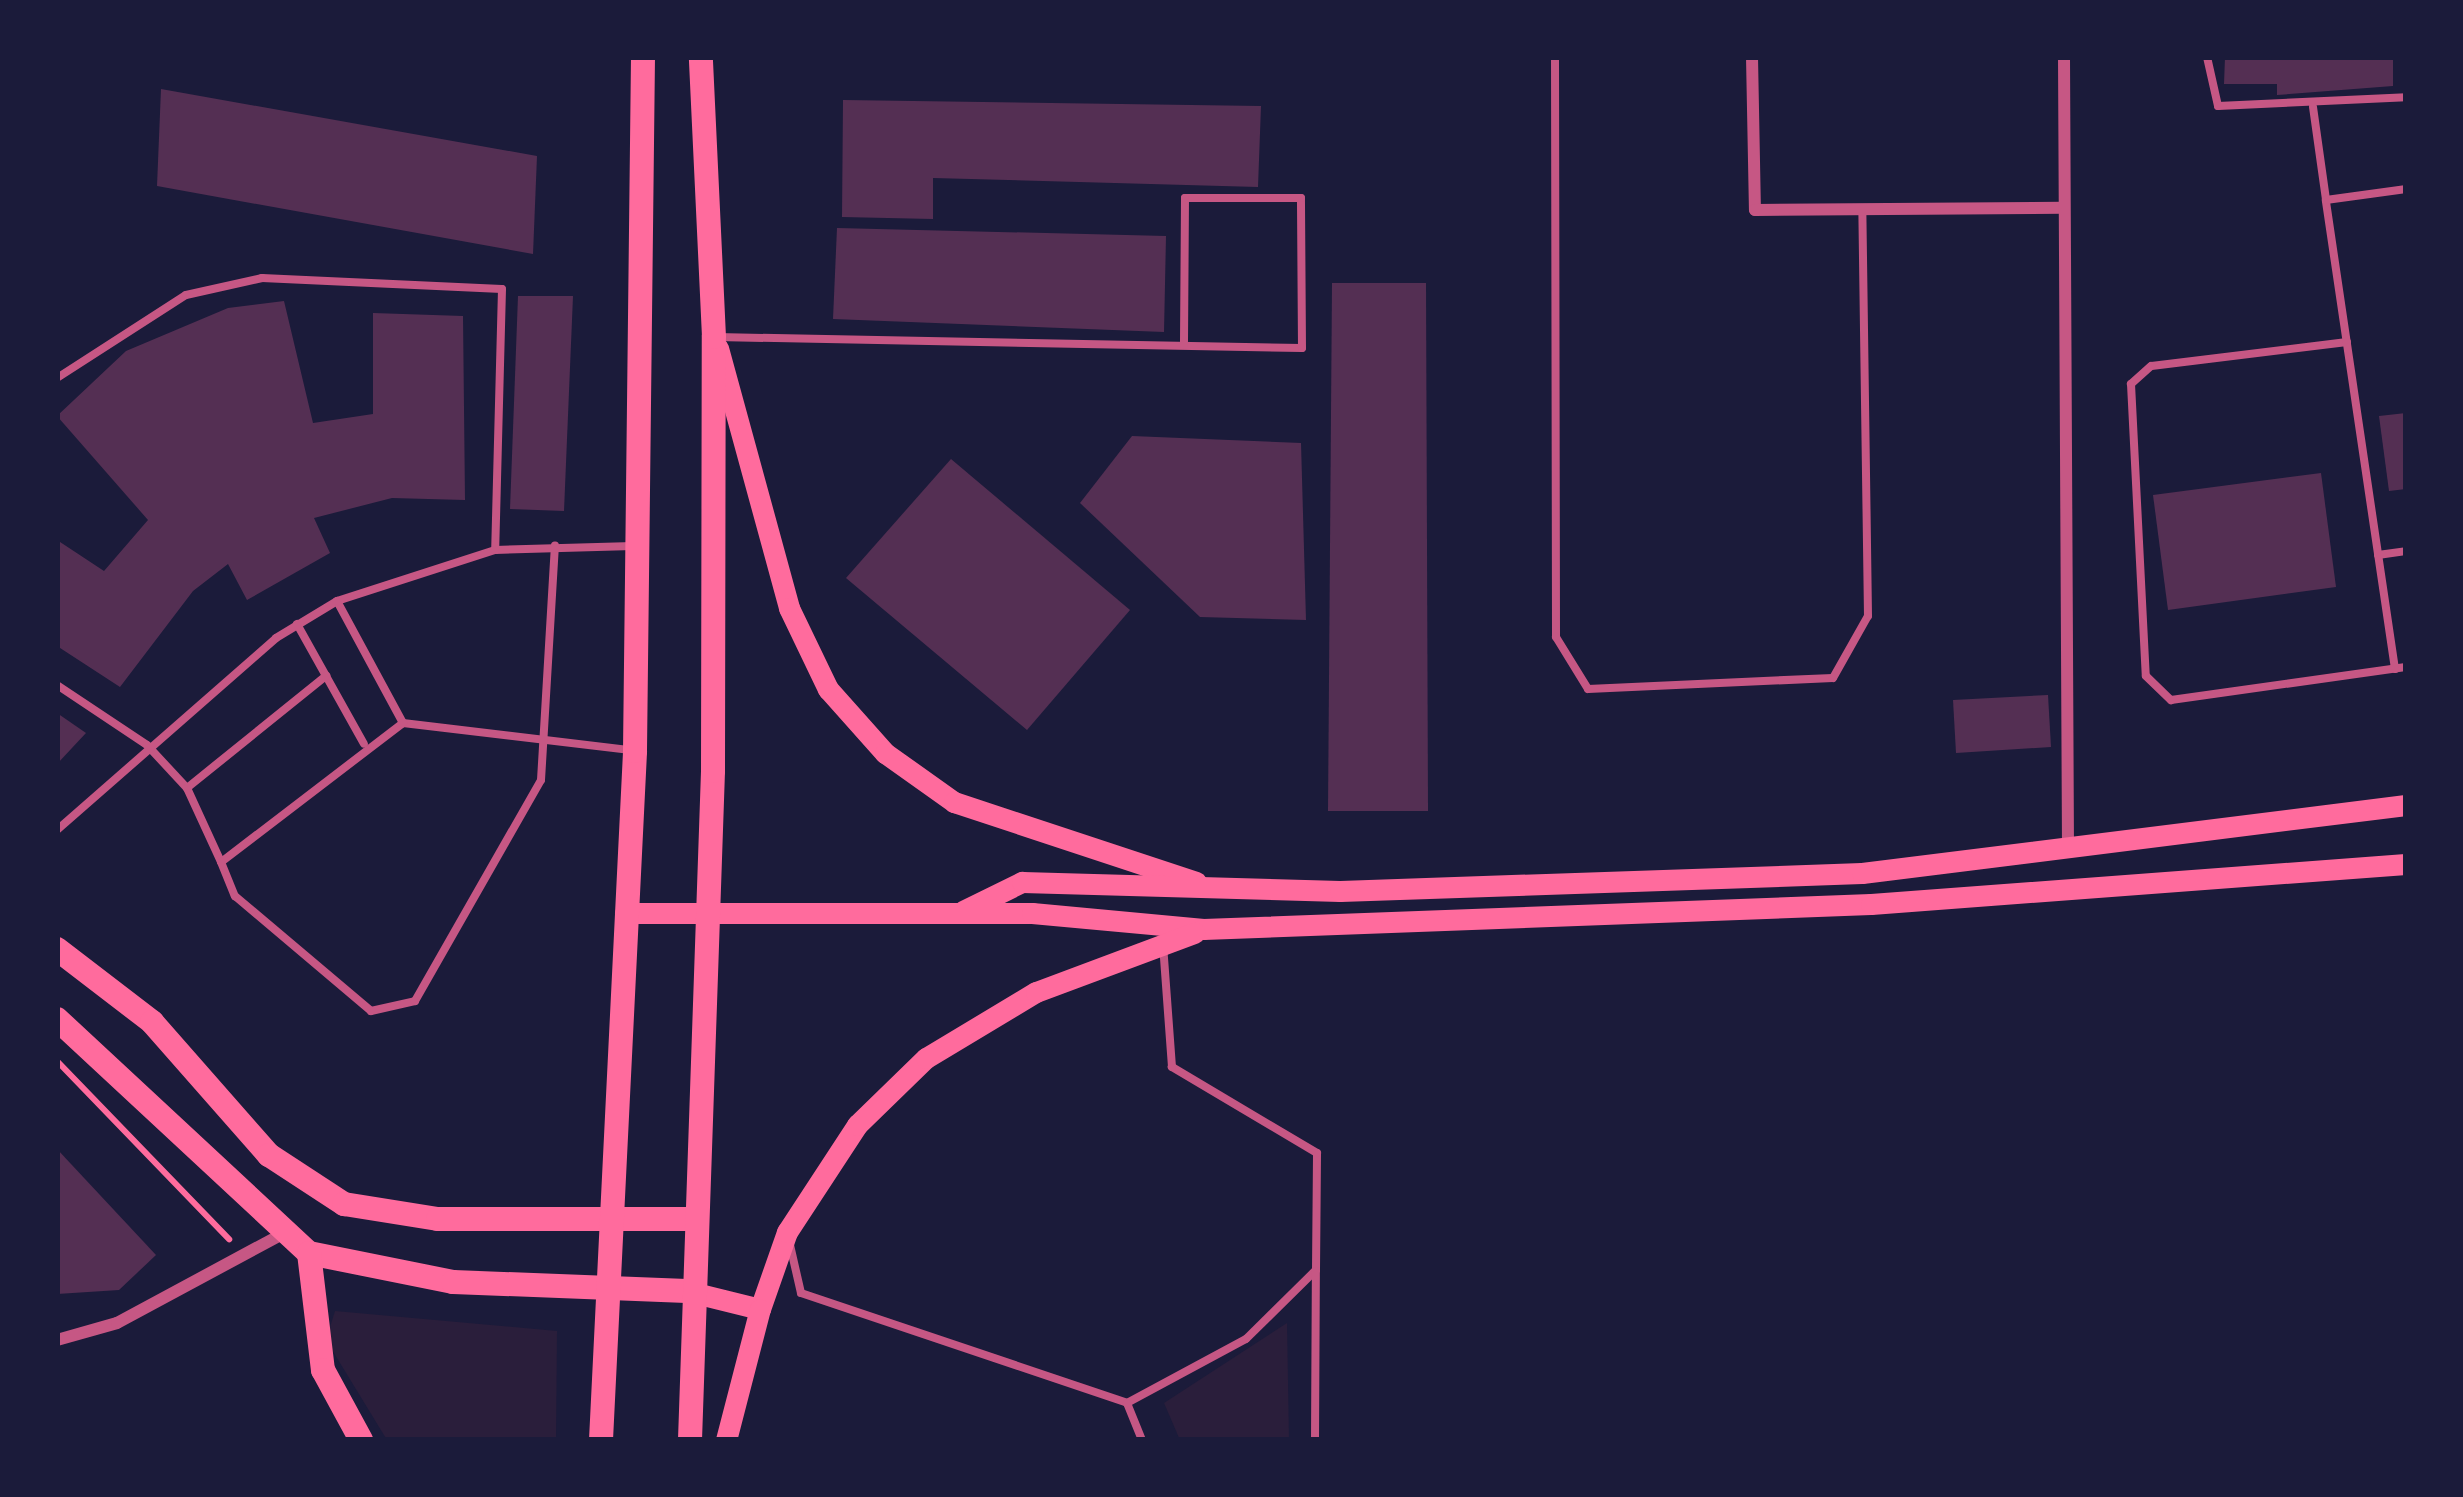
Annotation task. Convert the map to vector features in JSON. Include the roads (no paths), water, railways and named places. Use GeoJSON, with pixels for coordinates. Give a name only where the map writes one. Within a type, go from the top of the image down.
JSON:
{"type":"FeatureCollection","features":[{"type":"Feature","properties":{"kind":"main road"},"geometry":{"type":"LineString","coordinates":[[601,1440],[601,1282],[635,751],[643,57]]}},
{"type":"Feature","properties":{"kind":"main road"},"geometry":{"type":"LineString","coordinates":[[690,1440],[687,1291],[704,920],[715,337],[701,57]]}},
{"type":"Feature","properties":{"kind":"main road"},"geometry":{"type":"LineString","coordinates":[[715,337],[789,608],[829,689],[885,753],[954,802],[1219,890]]}},
{"type":"Feature","properties":{"kind":"main road"},"geometry":{"type":"LineString","coordinates":[[957,914],[1022,882],[1219,890],[1665,883],[2068,856],[2406,806]]}},
{"type":"Feature","properties":{"kind":"main road"},"geometry":{"type":"LineString","coordinates":[[625,913],[704,920],[957,914],[1203,929],[1871,904],[2406,864]]}},
{"type":"Feature","properties":{"kind":"main road"},"geometry":{"type":"LineString","coordinates":[[727,1440],[760,1309],[787,1232],[857,1124],[926,1058],[1036,992],[1203,929]]}},
{"type":"Feature","properties":{"kind":"main road"},"geometry":{"type":"LineString","coordinates":[[57,949],[152,1022],[269,1155],[344,1204],[438,1220],[606,1213],[692,1219]]}},
{"type":"Feature","properties":{"kind":"main road"},"geometry":{"type":"LineString","coordinates":[[57,1018],[309,1253],[453,1282],[601,1282],[687,1291],[760,1309]]}},
{"type":"Feature","properties":{"kind":"main road"},"geometry":{"type":"LineString","coordinates":[[309,1253],[323,1370],[362,1440]]}},
{"type":"Feature","properties":{"kind":"street"},"geometry":{"type":"LineString","coordinates":[[1752,57],[1755,210],[2063,208]]}},
{"type":"Feature","properties":{"kind":"street"},"geometry":{"type":"LineString","coordinates":[[2064,57],[2068,856]]}},
{"type":"Feature","properties":{"kind":"street"},"geometry":{"type":"LineString","coordinates":[[57,1340],[247,1262],[284,1233]]}},
{"type":"Feature","properties":{"kind":"lane"},"geometry":{"type":"LineString","coordinates":[[1555,57],[1556,638],[1588,689],[1833,678],[1868,616],[1862,210]]}},
{"type":"Feature","properties":{"kind":"lane"},"geometry":{"type":"LineString","coordinates":[[2207,57],[2218,106],[2313,107],[2406,98]]}},
{"type":"Feature","properties":{"kind":"lane"},"geometry":{"type":"LineString","coordinates":[[2313,107],[2395,669]]}},
{"type":"Feature","properties":{"kind":"lane"},"geometry":{"type":"LineString","coordinates":[[2326,200],[2406,189]]}},
{"type":"Feature","properties":{"kind":"lane"},"geometry":{"type":"LineString","coordinates":[[715,337],[1302,348],[1301,198],[1185,197],[1184,345]]}},
{"type":"Feature","properties":{"kind":"lane"},"geometry":{"type":"LineString","coordinates":[[57,378],[187,295],[262,278],[502,290],[495,550]]}},
{"type":"Feature","properties":{"kind":"lane"},"geometry":{"type":"LineString","coordinates":[[2347,341],[2151,366],[2131,384],[2146,676],[2170,700],[2406,667]]}},
{"type":"Feature","properties":{"kind":"lane"},"geometry":{"type":"LineString","coordinates":[[57,685],[147,745],[188,788],[235,896],[324,982],[371,1011],[395,1012],[415,1000],[510,847],[550,744],[555,545]]}},
{"type":"Feature","properties":{"kind":"lane"},"geometry":{"type":"LineString","coordinates":[[57,830],[147,745],[297,624],[337,601],[495,550],[634,546]]}},
{"type":"Feature","properties":{"kind":"lane"},"geometry":{"type":"LineString","coordinates":[[2378,555],[2406,551]]}},
{"type":"Feature","properties":{"kind":"lane"},"geometry":{"type":"LineString","coordinates":[[337,601],[403,723]]}},
{"type":"Feature","properties":{"kind":"lane"},"geometry":{"type":"LineString","coordinates":[[297,624],[364,744]]}},
{"type":"Feature","properties":{"kind":"lane"},"geometry":{"type":"LineString","coordinates":[[188,788],[326,676]]}},
{"type":"Feature","properties":{"kind":"lane"},"geometry":{"type":"LineString","coordinates":[[221,862],[364,744],[403,723],[635,751]]}},
{"type":"Feature","properties":{"kind":"lane"},"geometry":{"type":"LineString","coordinates":[[1162,943],[1172,1067],[1317,1153],[1315,1440]]}},
{"type":"Feature","properties":{"kind":"lane"},"geometry":{"type":"LineString","coordinates":[[787,1232],[801,1293],[1127,1403],[1246,1339],[1316,1270]]}},
{"type":"Feature","properties":{"kind":"lane"},"geometry":{"type":"LineString","coordinates":[[1127,1403],[1142,1440]]}}]}
